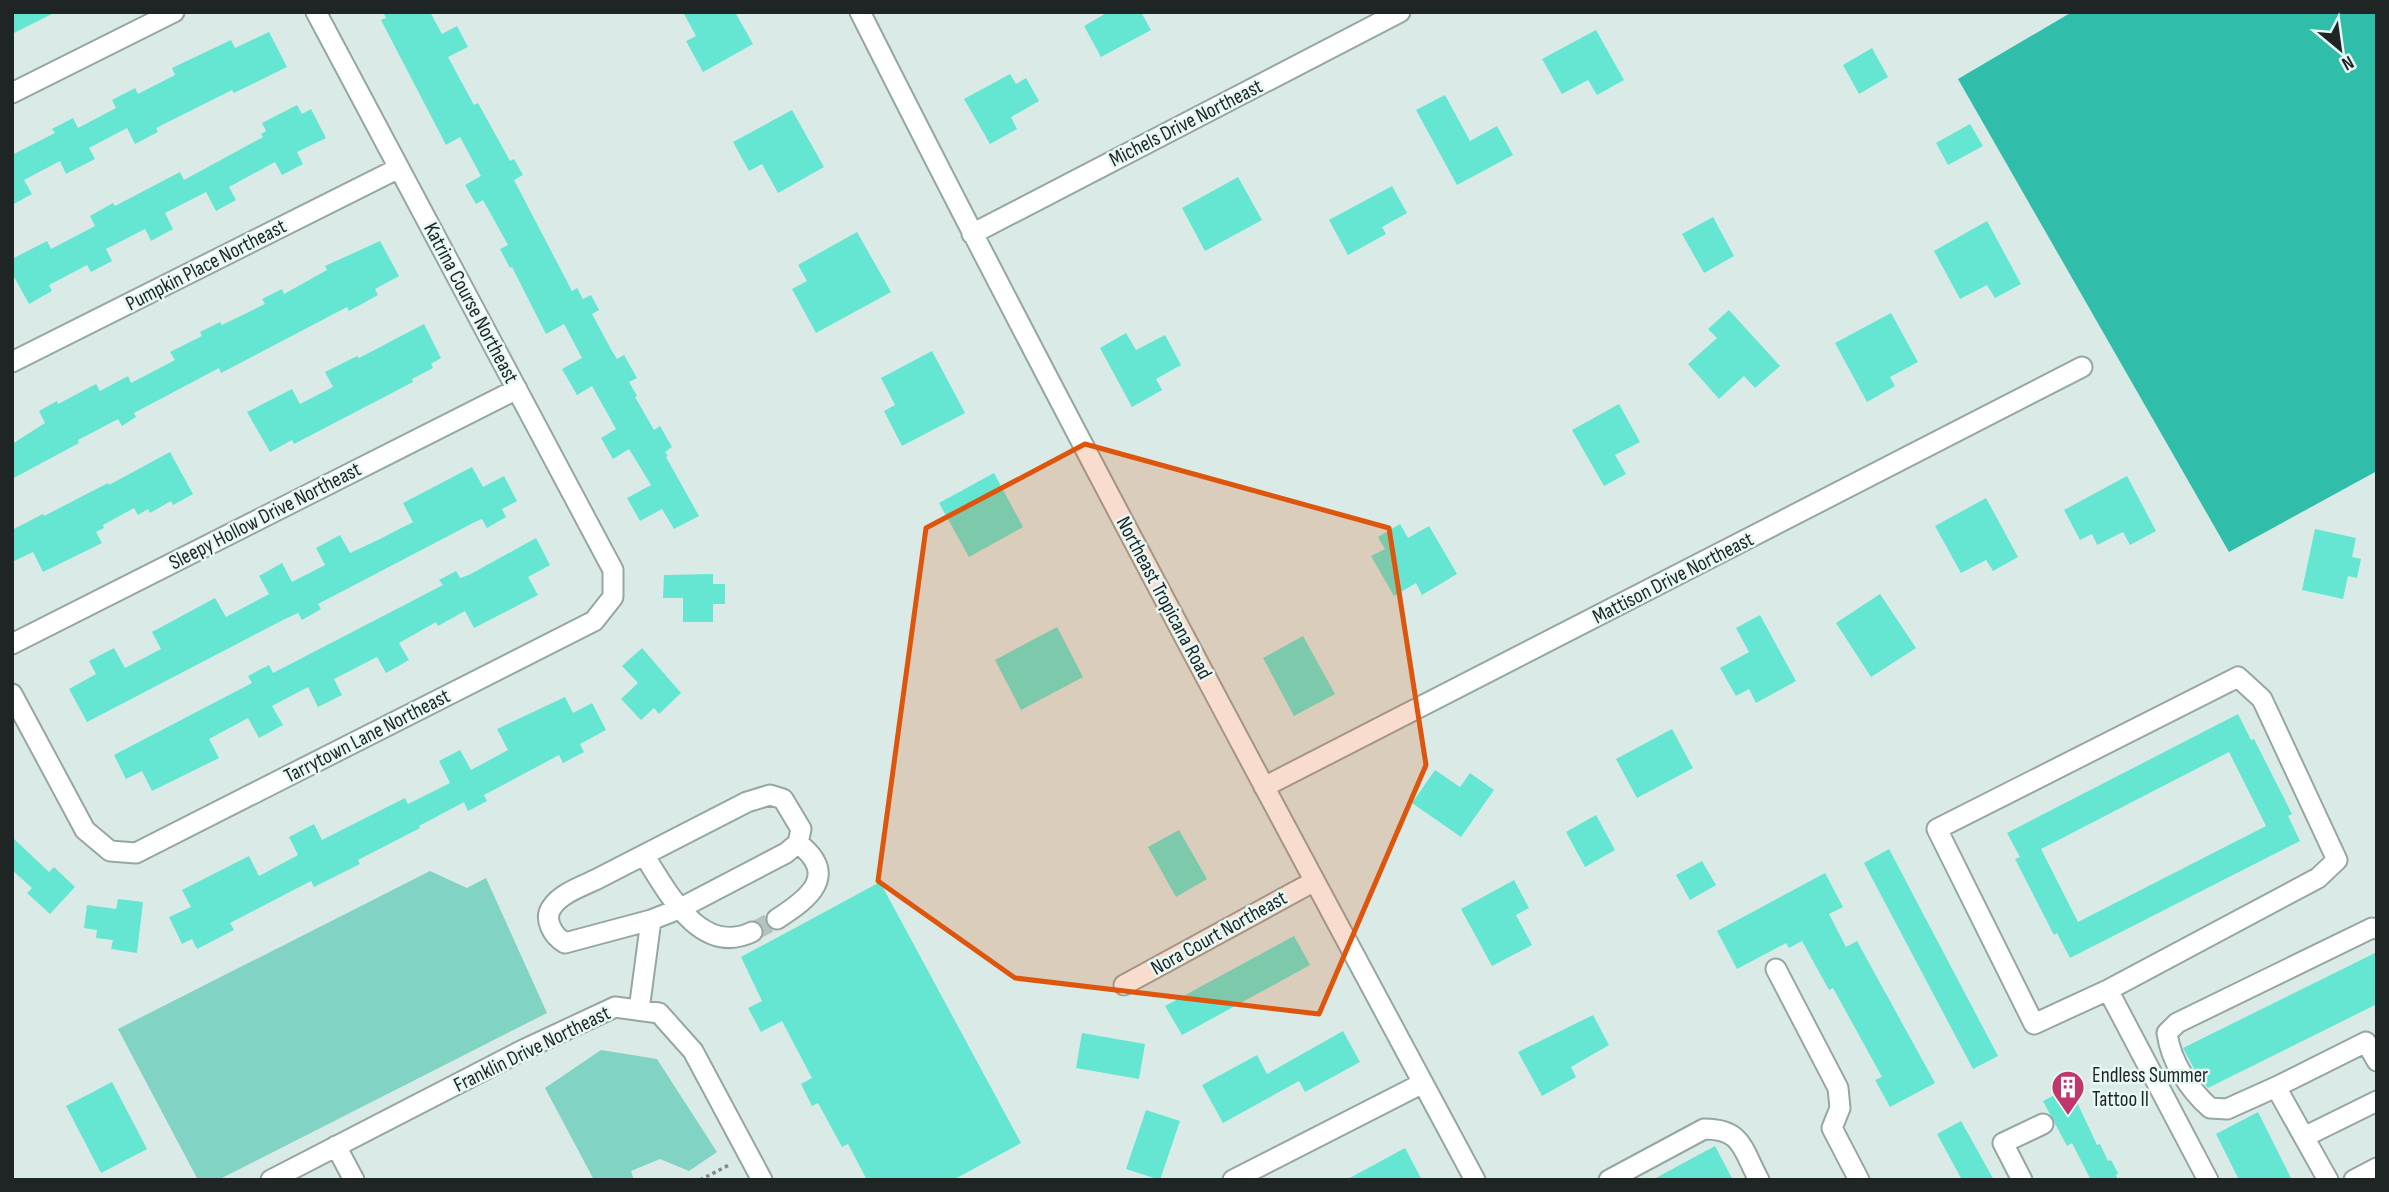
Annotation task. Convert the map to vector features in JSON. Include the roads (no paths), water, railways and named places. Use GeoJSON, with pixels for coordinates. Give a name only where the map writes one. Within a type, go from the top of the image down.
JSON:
{"type":"FeatureCollection","features":[{"type":"Feature","properties":{"kind":"street"},"geometry":{"type":"LineString","coordinates":[[12,93],[174,12]]}},
{"type":"Feature","properties":{"kind":"street","name":"Katrina Course Northeast"},"geometry":{"type":"LineString","coordinates":[[316,12],[613,570],[613,597]]}},
{"type":"Feature","properties":{"kind":"street","name":"Northeast Tropicana Road"},"geometry":{"type":"LineString","coordinates":[[860,12],[972,234],[1264,788],[1475,1180]]}},
{"type":"Feature","properties":{"kind":"street","name":"Michels Drive Northeast"},"geometry":{"type":"LineString","coordinates":[[972,234],[1400,12]]}},
{"type":"Feature","properties":{"kind":"street","name":"Pumpkin Place Northeast"},"geometry":{"type":"LineString","coordinates":[[12,362],[399,169]]}},
{"type":"Feature","properties":{"kind":"street","name":"Mattison Drive Northeast"},"geometry":{"type":"LineString","coordinates":[[1264,788],[2082,367]]}},
{"type":"Feature","properties":{"kind":"street","name":"Sleepy Hollow Drive Northeast"},"geometry":{"type":"LineString","coordinates":[[12,644],[517,389]]}},
{"type":"Feature","properties":{"kind":"street","name":"Tarrytown Lane Northeast"},"geometry":{"type":"LineString","coordinates":[[12,694],[85,830],[110,851],[136,853],[594,621],[613,597]]}},
{"type":"Feature","properties":{"kind":"street"},"geometry":{"type":"LineString","coordinates":[[2238,677],[2262,699],[2337,860],[2318,878],[2108,990],[2034,1024],[1937,830],[2238,677]]}},
{"type":"Feature","properties":{"kind":"street"},"geometry":{"type":"LineString","coordinates":[[769,795],[783,799],[796,819],[801,829],[798,843],[786,853],[679,909],[651,919],[565,943],[558,939],[548,922],[549,910],[557,900],[747,803],[769,795]]}},
{"type":"Feature","properties":{"kind":"street"},"geometry":{"type":"LineString","coordinates":[[777,919],[810,893],[819,876],[813,855],[798,843]]}},
{"type":"Feature","properties":{"kind":"street"},"geometry":{"type":"LineString","coordinates":[[644,855],[679,909],[714,937],[728,940],[752,932]]}},
{"type":"Feature","properties":{"kind":"street","name":"Nora Court Northeast"},"geometry":{"type":"LineString","coordinates":[[1124,985],[1314,882]]}},
{"type":"Feature","properties":{"kind":"street"},"geometry":{"type":"LineString","coordinates":[[639,1010],[651,919]]}},
{"type":"Feature","properties":{"kind":"street"},"geometry":{"type":"LineString","coordinates":[[2377,929],[2372,928],[2177,1023],[2167,1033],[2169,1048],[2194,1093],[2210,1108],[2227,1109],[2371,1039],[2377,1061]]}},
{"type":"Feature","properties":{"kind":"street"},"geometry":{"type":"LineString","coordinates":[[1776,969],[1838,1088],[1840,1108],[1832,1128],[1859,1180]]}},
{"type":"Feature","properties":{"kind":"street"},"geometry":{"type":"LineString","coordinates":[[2108,990],[2208,1180]]}},
{"type":"Feature","properties":{"kind":"street","name":"Franklin Drive Northeast"},"geometry":{"type":"LineString","coordinates":[[271,1180],[525,1049],[615,1007],[659,1013],[693,1051],[762,1180]]}},
{"type":"Feature","properties":{"kind":"street"},"geometry":{"type":"LineString","coordinates":[[1233,1180],[1423,1083]]}},
{"type":"Feature","properties":{"kind":"street"},"geometry":{"type":"LineString","coordinates":[[2276,1087],[2328,1180]]}},
{"type":"Feature","properties":{"kind":"street"},"geometry":{"type":"LineString","coordinates":[[2304,1137],[2377,1101]]}},
{"type":"Feature","properties":{"kind":"street"},"geometry":{"type":"LineString","coordinates":[[2022,1180],[2003,1143],[2043,1124]]}},
{"type":"Feature","properties":{"kind":"street"},"geometry":{"type":"LineString","coordinates":[[1609,1180],[1704,1129],[1721,1129],[1735,1136],[1759,1180]]}},
{"type":"Feature","properties":{"kind":"street"},"geometry":{"type":"LineString","coordinates":[[337,1146],[354,1180]]}},
{"type":"Feature","properties":{"kind":"street"},"geometry":{"type":"LineString","coordinates":[[2354,1180],[2377,1168]]}},
{"type":"Feature","properties":{"kind":"tunnel"},"geometry":{"type":"LineString","coordinates":[[752,932],[777,919]]}},
{"type":"Feature","properties":{"kind":"place","name":"Endless Summer Tattoo II"},"geometry":{"type":"Point","coordinates":[2068,1117]}}]}
